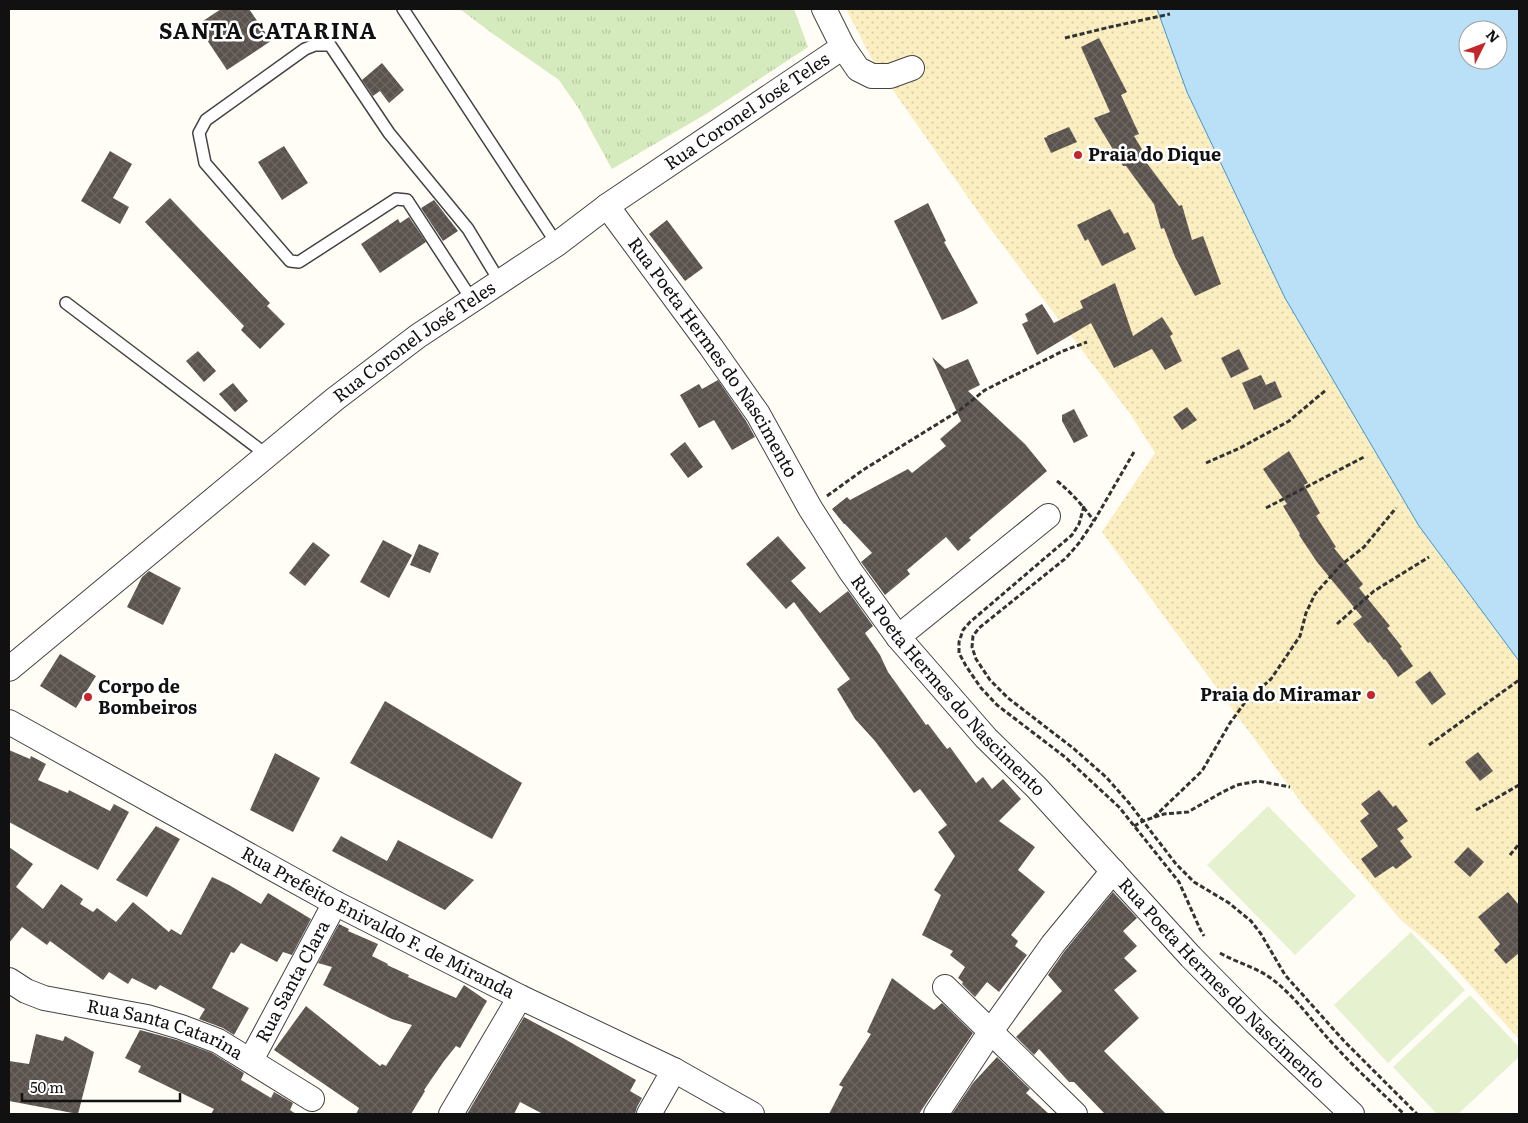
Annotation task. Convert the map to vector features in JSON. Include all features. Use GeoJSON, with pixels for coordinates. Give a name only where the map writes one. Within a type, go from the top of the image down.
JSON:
{"type":"FeatureCollection","features":[{"type":"Feature","properties":{"kind":"street"},"geometry":{"type":"LineString","coordinates":[[824,9],[843,47],[858,70],[872,76],[890,76],[912,68]]}},
{"type":"Feature","properties":{"kind":"street","name":"Rua Coronel José Teles"},"geometry":{"type":"LineString","coordinates":[[9,669],[335,399],[418,336],[557,244],[607,206],[843,47]]}},
{"type":"Feature","properties":{"kind":"street","name":"Rua Poeta Hermes do Nascimento"},"geometry":{"type":"LineString","coordinates":[[607,206],[758,414],[810,508],[851,572],[898,637],[986,738],[1037,788],[1191,957],[1255,1022],[1352,1114]]}},
{"type":"Feature","properties":{"kind":"street"},"geometry":{"type":"LineString","coordinates":[[898,637],[1048,516]]}},
{"type":"Feature","properties":{"kind":"street","name":"Rua Prefeito Enivaldo F. de Miranda"},"geometry":{"type":"LineString","coordinates":[[9,722],[335,903],[520,997],[674,1070],[752,1114]]}},
{"type":"Feature","properties":{"kind":"street"},"geometry":{"type":"LineString","coordinates":[[936,1114],[991,1031],[1054,944],[1113,871]]}},
{"type":"Feature","properties":{"kind":"street","name":"Rua Santa Clara"},"geometry":{"type":"LineString","coordinates":[[251,1060],[335,903]]}},
{"type":"Feature","properties":{"kind":"street","name":"Rua Santa Catarina"},"geometry":{"type":"LineString","coordinates":[[9,980],[26,991],[44,998],[147,1017],[181,1027],[218,1042],[251,1060],[312,1099]]}},
{"type":"Feature","properties":{"kind":"street"},"geometry":{"type":"LineString","coordinates":[[944,987],[1074,1114]]}},
{"type":"Feature","properties":{"kind":"street"},"geometry":{"type":"LineString","coordinates":[[451,1114],[520,997]]}},
{"type":"Feature","properties":{"kind":"street"},"geometry":{"type":"LineString","coordinates":[[649,1114],[674,1070]]}},
{"type":"Feature","properties":{"kind":"lane"},"geometry":{"type":"LineString","coordinates":[[403,9],[557,244]]}},
{"type":"Feature","properties":{"kind":"lane"},"geometry":{"type":"LineString","coordinates":[[472,300],[407,200],[399,198],[299,262],[290,261],[205,163],[199,132],[206,120],[305,49],[315,45],[330,45],[389,133],[468,229],[500,282]]}},
{"type":"Feature","properties":{"kind":"lane"},"geometry":{"type":"LineString","coordinates":[[66,303],[267,455]]}},
{"type":"Feature","properties":{"kind":"path"},"geometry":{"type":"LineString","coordinates":[[1065,38],[1110,26],[1170,14]]}},
{"type":"Feature","properties":{"kind":"path"},"geometry":{"type":"LineString","coordinates":[[810,508],[863,470],[960,410],[985,390],[1063,351],[1087,342]]}},
{"type":"Feature","properties":{"kind":"path"},"geometry":{"type":"LineString","coordinates":[[1206,463],[1240,448],[1289,421],[1326,390]]}},
{"type":"Feature","properties":{"kind":"path"},"geometry":{"type":"LineString","coordinates":[[1134,452],[1094,522],[1066,558],[979,628],[973,636],[972,647],[976,659],[990,680],[1106,777],[1130,803],[1176,864],[1194,882],[1235,907],[1251,921],[1261,934],[1285,975],[1344,1041],[1417,1114]]}},
{"type":"Feature","properties":{"kind":"path"},"geometry":{"type":"LineString","coordinates":[[1266,508],[1364,457]]}},
{"type":"Feature","properties":{"kind":"path"},"geometry":{"type":"LineString","coordinates":[[1057,481],[1084,506],[1094,522]]}},
{"type":"Feature","properties":{"kind":"path"},"geometry":{"type":"LineString","coordinates":[[1084,506],[1079,524],[1072,535],[963,630],[958,642],[959,653],[981,688],[996,705],[1064,757],[1119,807],[1179,882],[1200,929],[1208,941]]}},
{"type":"Feature","properties":{"kind":"path"},"geometry":{"type":"LineString","coordinates":[[1154,817],[1202,771],[1230,723],[1246,702],[1271,679],[1300,636],[1306,613],[1314,594],[1341,565],[1364,547],[1396,508]]}},
{"type":"Feature","properties":{"kind":"path"},"geometry":{"type":"LineString","coordinates":[[1336,624],[1374,591],[1429,557]]}},
{"type":"Feature","properties":{"kind":"path"},"geometry":{"type":"LineString","coordinates":[[1429,745],[1519,680]]}},
{"type":"Feature","properties":{"kind":"path"},"geometry":{"type":"LineString","coordinates":[[1134,826],[1164,814],[1188,812],[1237,785],[1258,781],[1290,787]]}},
{"type":"Feature","properties":{"kind":"path"},"geometry":{"type":"LineString","coordinates":[[1476,810],[1519,785]]}},
{"type":"Feature","properties":{"kind":"path"},"geometry":{"type":"LineString","coordinates":[[1510,855],[1519,844]]}},
{"type":"Feature","properties":{"kind":"path"},"geometry":{"type":"LineString","coordinates":[[1217,951],[1230,959],[1255,968],[1284,988],[1336,1047],[1404,1114]]}},
{"type":"Feature","properties":{"kind":"green space"},"geometry":{"type":"Polygon","coordinates":[[[460,9],[794,9],[808,47],[706,114],[612,169],[579,109],[559,80],[460,9]]]}},
{"type":"Feature","properties":{"kind":"green space"},"geometry":{"type":"Polygon","coordinates":[[[1268,806],[1356,896],[1295,955],[1207,865],[1268,806]]]}},
{"type":"Feature","properties":{"kind":"green space"},"geometry":{"type":"Polygon","coordinates":[[[1411,932],[1465,990],[1388,1063],[1334,1005],[1411,932]]]}},
{"type":"Feature","properties":{"kind":"green space"},"geometry":{"type":"Polygon","coordinates":[[[1470,995],[1519,1047],[1519,1057],[1458,1114],[1437,1114],[1393,1067],[1470,995]]]}},
{"type":"Feature","properties":{"kind":"sand","name":"Praia do Miramar"},"geometry":{"type":"Polygon","coordinates":[[[846,9],[1157,9],[1187,92],[1419,526],[1519,661],[1519,1039],[1444,956],[1401,920],[1306,809],[1102,532],[1155,453],[1131,415],[983,219],[874,63],[846,9]]]}},
{"type":"Feature","properties":{"kind":"water"},"geometry":{"type":"Polygon","coordinates":[[[1157,9],[1519,9],[1519,661],[1419,526],[1285,298],[1187,92],[1157,9]]]}},
{"type":"Feature","properties":{"kind":"building"},"geometry":{"type":"Polygon","coordinates":[[[221,9],[249,9],[271,41],[227,70],[197,25],[221,9]]]}},
{"type":"Feature","properties":{"kind":"building"},"geometry":{"type":"Polygon","coordinates":[[[1099,38],[1127,92],[1121,95],[1139,134],[1134,136],[1146,156],[1143,158],[1179,206],[1182,205],[1192,240],[1203,236],[1221,284],[1195,296],[1175,257],[1164,228],[1161,229],[1154,204],[1126,166],[1123,166],[1094,118],[1110,112],[1081,47],[1099,38]]]}},
{"type":"Feature","properties":{"kind":"building"},"geometry":{"type":"Polygon","coordinates":[[[382,63],[404,90],[389,103],[380,91],[373,96],[362,80],[382,63]]]}},
{"type":"Feature","properties":{"kind":"building"},"geometry":{"type":"Polygon","coordinates":[[[1069,127],[1077,142],[1051,153],[1044,138],[1069,127]]]}},
{"type":"Feature","properties":{"kind":"building"},"geometry":{"type":"Polygon","coordinates":[[[284,146],[308,183],[282,200],[258,162],[284,146]]]}},
{"type":"Feature","properties":{"kind":"building"},"geometry":{"type":"Polygon","coordinates":[[[110,151],[132,164],[113,198],[129,207],[120,224],[81,201],[110,151]]]}},
{"type":"Feature","properties":{"kind":"building"},"geometry":{"type":"Polygon","coordinates":[[[170,198],[270,303],[267,306],[285,324],[260,349],[241,330],[244,326],[145,222],[170,198]]]}},
{"type":"Feature","properties":{"kind":"building"},"geometry":{"type":"Polygon","coordinates":[[[434,200],[458,231],[443,241],[421,208],[434,200]]]}},
{"type":"Feature","properties":{"kind":"building"},"geometry":{"type":"Polygon","coordinates":[[[928,203],[946,241],[944,242],[978,303],[942,320],[894,221],[928,203]]]}},
{"type":"Feature","properties":{"kind":"building"},"geometry":{"type":"Polygon","coordinates":[[[1110,209],[1124,234],[1128,232],[1136,249],[1102,266],[1088,239],[1085,241],[1077,225],[1110,209]]]}},
{"type":"Feature","properties":{"kind":"building"},"geometry":{"type":"Polygon","coordinates":[[[409,217],[426,242],[380,273],[361,244],[398,219],[400,223],[409,217]]]}},
{"type":"Feature","properties":{"kind":"building"},"geometry":{"type":"Polygon","coordinates":[[[667,220],[703,268],[685,281],[649,234],[667,220]]]}},
{"type":"Feature","properties":{"kind":"building"},"geometry":{"type":"Polygon","coordinates":[[[1115,283],[1133,336],[1162,317],[1173,334],[1170,336],[1182,361],[1165,370],[1152,349],[1114,368],[1091,323],[1037,355],[1022,324],[1028,321],[1025,314],[1042,304],[1054,323],[1083,308],[1080,301],[1115,283]]]}},
{"type":"Feature","properties":{"kind":"building"},"geometry":{"type":"Polygon","coordinates":[[[1239,349],[1249,369],[1231,378],[1221,358],[1239,349]]]}},
{"type":"Feature","properties":{"kind":"building"},"geometry":{"type":"Polygon","coordinates":[[[198,351],[216,371],[204,382],[186,361],[198,351]]]}},
{"type":"Feature","properties":{"kind":"building"},"geometry":{"type":"Polygon","coordinates":[[[932,357],[945,369],[968,359],[980,385],[968,391],[1025,444],[1047,471],[969,538],[971,540],[958,551],[946,537],[907,570],[910,574],[885,595],[861,562],[872,553],[832,509],[847,497],[850,500],[908,469],[912,473],[946,446],[940,439],[961,421],[932,357]]]}},
{"type":"Feature","properties":{"kind":"building"},"geometry":{"type":"Polygon","coordinates":[[[1261,375],[1266,385],[1275,381],[1282,397],[1254,410],[1242,383],[1261,375]]]}},
{"type":"Feature","properties":{"kind":"building"},"geometry":{"type":"Polygon","coordinates":[[[718,380],[755,437],[732,450],[714,420],[699,428],[680,395],[699,384],[702,389],[718,380]]]}},
{"type":"Feature","properties":{"kind":"building"},"geometry":{"type":"Polygon","coordinates":[[[233,383],[248,401],[235,412],[219,394],[233,383]]]}},
{"type":"Feature","properties":{"kind":"building"},"geometry":{"type":"Polygon","coordinates":[[[1187,407],[1197,420],[1182,430],[1173,417],[1187,407]]]}},
{"type":"Feature","properties":{"kind":"building"},"geometry":{"type":"Polygon","coordinates":[[[1074,409],[1088,436],[1074,443],[1062,421],[1062,415],[1074,409]]]}},
{"type":"Feature","properties":{"kind":"building"},"geometry":{"type":"Polygon","coordinates":[[[685,442],[703,467],[688,478],[670,454],[685,442]]]}},
{"type":"Feature","properties":{"kind":"building"},"geometry":{"type":"Polygon","coordinates":[[[1289,451],[1308,483],[1304,485],[1320,513],[1316,516],[1336,547],[1334,548],[1363,584],[1359,588],[1390,626],[1387,628],[1402,647],[1400,648],[1413,666],[1398,677],[1385,659],[1370,642],[1368,643],[1353,624],[1362,617],[1317,562],[1283,506],[1287,504],[1263,469],[1289,451]]]}},
{"type":"Feature","properties":{"kind":"building"},"geometry":{"type":"Polygon","coordinates":[[[778,536],[806,568],[791,581],[820,613],[848,591],[873,626],[865,633],[880,655],[888,672],[926,725],[928,724],[947,749],[950,747],[976,783],[983,777],[992,789],[1003,779],[1021,799],[999,821],[1035,847],[1018,870],[1045,892],[1011,935],[1018,941],[1015,946],[1027,955],[999,992],[987,982],[975,997],[958,978],[965,967],[950,955],[953,951],[922,935],[941,895],[934,890],[955,856],[938,832],[947,825],[920,789],[914,793],[875,741],[855,719],[837,689],[850,679],[794,602],[786,609],[746,564],[778,536]]]}},
{"type":"Feature","properties":{"kind":"building"},"geometry":{"type":"Polygon","coordinates":[[[383,540],[412,555],[389,598],[360,582],[383,540]]]}},
{"type":"Feature","properties":{"kind":"building"},"geometry":{"type":"Polygon","coordinates":[[[313,542],[330,555],[305,586],[289,573],[313,542]]]}},
{"type":"Feature","properties":{"kind":"building"},"geometry":{"type":"Polygon","coordinates":[[[419,544],[439,553],[430,573],[410,565],[419,544]]]}},
{"type":"Feature","properties":{"kind":"building"},"geometry":{"type":"Polygon","coordinates":[[[149,571],[181,588],[163,625],[127,607],[142,577],[149,571]]]}},
{"type":"Feature","properties":{"kind":"building"},"geometry":{"type":"Polygon","coordinates":[[[60,654],[96,676],[76,708],[40,686],[60,654]]]}},
{"type":"Feature","properties":{"kind":"building"},"geometry":{"type":"Polygon","coordinates":[[[1430,671],[1446,694],[1432,705],[1415,682],[1430,671]]]}},
{"type":"Feature","properties":{"kind":"building"},"geometry":{"type":"Polygon","coordinates":[[[385,701],[522,783],[492,839],[350,763],[385,701]]]}},
{"type":"Feature","properties":{"kind":"building"},"geometry":{"type":"Polygon","coordinates":[[[9,750],[30,759],[31,756],[46,764],[38,780],[68,793],[69,790],[110,811],[114,804],[129,812],[98,870],[9,822],[9,750]]]}},
{"type":"Feature","properties":{"kind":"building"},"geometry":{"type":"Polygon","coordinates":[[[1478,752],[1493,771],[1480,781],[1465,762],[1478,752]]]}},
{"type":"Feature","properties":{"kind":"building"},"geometry":{"type":"Polygon","coordinates":[[[275,753],[320,778],[293,832],[250,810],[275,753]]]}},
{"type":"Feature","properties":{"kind":"building"},"geometry":{"type":"Polygon","coordinates":[[[1379,790],[1393,807],[1396,805],[1408,821],[1397,829],[1404,838],[1400,841],[1412,857],[1396,869],[1393,866],[1375,878],[1361,859],[1378,846],[1360,821],[1369,814],[1361,804],[1379,790]]]}},
{"type":"Feature","properties":{"kind":"building"},"geometry":{"type":"Polygon","coordinates":[[[156,826],[180,839],[147,897],[116,880],[156,826]]]}},
{"type":"Feature","properties":{"kind":"building"},"geometry":{"type":"Polygon","coordinates":[[[341,836],[387,861],[398,840],[474,880],[445,910],[332,851],[341,836]]]}},
{"type":"Feature","properties":{"kind":"building"},"geometry":{"type":"Polygon","coordinates":[[[9,847],[33,864],[16,887],[43,909],[61,884],[83,899],[80,904],[93,912],[97,908],[116,922],[133,902],[169,932],[171,929],[181,935],[212,877],[261,904],[268,893],[311,919],[292,955],[283,952],[277,962],[241,943],[234,953],[231,952],[212,988],[249,1008],[234,1035],[223,1028],[199,1019],[205,1009],[160,985],[156,990],[132,978],[128,984],[109,972],[103,980],[50,941],[47,945],[22,927],[9,943],[9,847]]]}},
{"type":"Feature","properties":{"kind":"building"},"geometry":{"type":"Polygon","coordinates":[[[1468,847],[1484,862],[1470,877],[1454,862],[1468,847]]]}},
{"type":"Feature","properties":{"kind":"building"},"geometry":{"type":"Polygon","coordinates":[[[1113,892],[1137,918],[1123,931],[1137,946],[1124,958],[1137,971],[1114,990],[1139,1018],[1104,1051],[1166,1114],[1105,1114],[1074,1082],[1069,1082],[1039,1049],[1034,1055],[1016,1037],[1062,991],[1048,975],[1064,952],[1113,892]]]}},
{"type":"Feature","properties":{"kind":"building"},"geometry":{"type":"Polygon","coordinates":[[[1508,892],[1519,905],[1519,953],[1506,964],[1494,950],[1500,944],[1478,917],[1508,892]]]}},
{"type":"Feature","properties":{"kind":"building"},"geometry":{"type":"Polygon","coordinates":[[[339,924],[349,929],[348,931],[378,944],[372,956],[409,975],[408,977],[456,998],[464,985],[487,1001],[460,1048],[456,1046],[444,1061],[424,1090],[411,1114],[356,1114],[359,1108],[274,1050],[306,1006],[380,1066],[382,1064],[386,1066],[412,1025],[392,1019],[323,985],[332,967],[318,963],[339,924]]]}},
{"type":"Feature","properties":{"kind":"building"},"geometry":{"type":"Polygon","coordinates":[[[892,978],[934,1010],[942,1003],[973,1033],[919,1114],[829,1114],[843,1087],[839,1085],[871,1034],[867,1032],[892,978]]]}},
{"type":"Feature","properties":{"kind":"building"},"geometry":{"type":"Polygon","coordinates":[[[524,1017],[636,1080],[630,1091],[642,1098],[635,1114],[543,1114],[520,1102],[514,1114],[467,1114],[524,1017]]]}},
{"type":"Feature","properties":{"kind":"building"},"geometry":{"type":"Polygon","coordinates":[[[140,1030],[177,1040],[212,1053],[244,1073],[241,1080],[271,1098],[274,1092],[293,1103],[290,1110],[296,1114],[211,1114],[214,1109],[138,1072],[141,1066],[125,1058],[140,1030]]]}},
{"type":"Feature","properties":{"kind":"building"},"geometry":{"type":"Polygon","coordinates":[[[36,1034],[63,1041],[65,1036],[94,1052],[78,1114],[9,1101],[9,1061],[29,1064],[36,1034]]]}},
{"type":"Feature","properties":{"kind":"building"},"geometry":{"type":"Polygon","coordinates":[[[997,1057],[1030,1089],[1026,1093],[1049,1114],[952,1114],[973,1083],[997,1057]]]}},
{"type":"Feature","properties":{"kind":"place","name":"Praia do Dique"},"geometry":{"type":"Point","coordinates":[1078,155]}},
{"type":"Feature","properties":{"kind":"place","name":"Praia do Miramar"},"geometry":{"type":"Point","coordinates":[1371,695]}},
{"type":"Feature","properties":{"kind":"place","name":"Corpo de Bombeiros"},"geometry":{"type":"Point","coordinates":[88,697]}},
{"type":"Feature","properties":{"kind":"district","name":"SANTA CATARINA"},"geometry":{"type":"Point","coordinates":[268,31]}}]}
